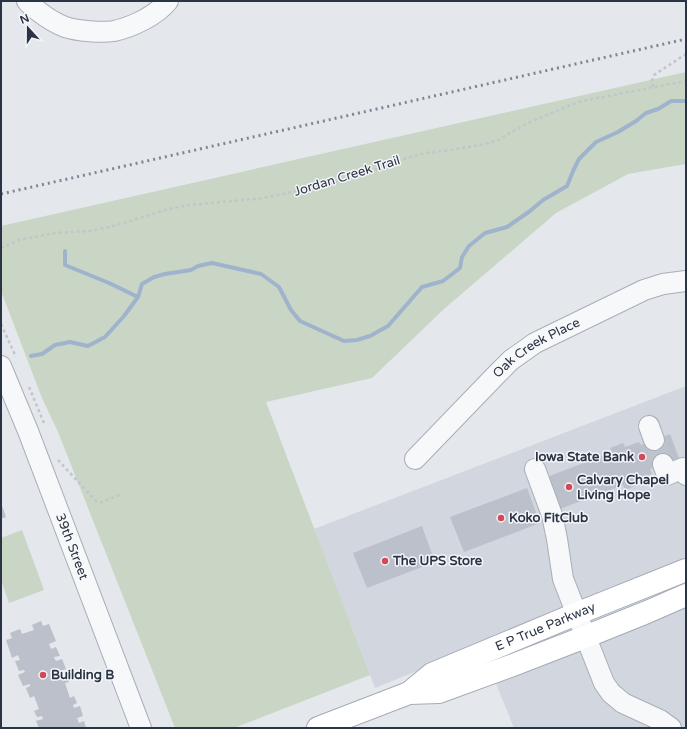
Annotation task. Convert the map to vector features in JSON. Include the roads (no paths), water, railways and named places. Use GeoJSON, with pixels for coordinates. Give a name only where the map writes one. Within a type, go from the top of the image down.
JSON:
{"type":"FeatureCollection","features":[{"type":"Feature","properties":{"kind":"main road","name":"E P True Parkway"},"geometry":{"type":"LineString","coordinates":[[318,728],[409,693],[432,674],[686,570]]}},
{"type":"Feature","properties":{"kind":"main road","name":"E P True Parkway"},"geometry":{"type":"LineString","coordinates":[[409,693],[439,692],[585,637],[686,595]]}},
{"type":"Feature","properties":{"kind":"street"},"geometry":{"type":"LineString","coordinates":[[26,1],[49,20],[66,27],[84,31],[113,31],[132,26],[150,17],[168,1]]}},
{"type":"Feature","properties":{"kind":"street","name":"Oak Creek Place"},"geometry":{"type":"LineString","coordinates":[[415,459],[511,360],[534,343],[644,290],[663,284],[686,281]]}},
{"type":"Feature","properties":{"kind":"street","name":"39th Street"},"geometry":{"type":"LineString","coordinates":[[9,363],[28,431],[141,728]]}},
{"type":"Feature","properties":{"kind":"street"},"geometry":{"type":"LineString","coordinates":[[663,464],[667,474],[683,468],[686,475]]}},
{"type":"Feature","properties":{"kind":"street"},"geometry":{"type":"LineString","coordinates":[[534,469],[552,515],[563,579],[604,683],[611,693],[623,703],[660,720],[672,728]]}},
{"type":"Feature","properties":{"kind":"waterway"},"geometry":{"type":"LineString","coordinates":[[31,356],[42,354],[55,345],[70,342],[88,346],[105,337],[124,316],[138,297],[142,284],[154,277],[191,270],[198,266],[212,263],[261,274],[279,287],[291,310],[300,321],[344,341],[357,340],[370,336],[388,326],[422,287],[443,281],[460,268],[462,257],[469,246],[485,233],[507,227],[543,200],[567,186],[579,159],[596,142],[618,132],[646,113],[658,109],[671,101],[686,101]]}},
{"type":"Feature","properties":{"kind":"waterway"},"geometry":{"type":"LineString","coordinates":[[65,251],[65,265],[138,297]]}},
{"type":"Feature","properties":{"kind":"tunnel"},"geometry":{"type":"LineString","coordinates":[[654,440],[663,464]]}},
{"type":"Feature","properties":{"kind":"railway"},"geometry":{"type":"LineString","coordinates":[[1,194],[686,39]]}},
{"type":"Feature","properties":{"kind":"place","name":"Iowa State Bank"},"geometry":{"type":"Point","coordinates":[642,457]}},
{"type":"Feature","properties":{"kind":"place","name":"Calvary Chapel Living Hope"},"geometry":{"type":"Point","coordinates":[569,487]}},
{"type":"Feature","properties":{"kind":"place","name":"Koko FitClub"},"geometry":{"type":"Point","coordinates":[501,518]}},
{"type":"Feature","properties":{"kind":"place","name":"The UPS Store"},"geometry":{"type":"Point","coordinates":[385,561]}},
{"type":"Feature","properties":{"kind":"place","name":"Building B"},"geometry":{"type":"Point","coordinates":[43,675]}}]}
